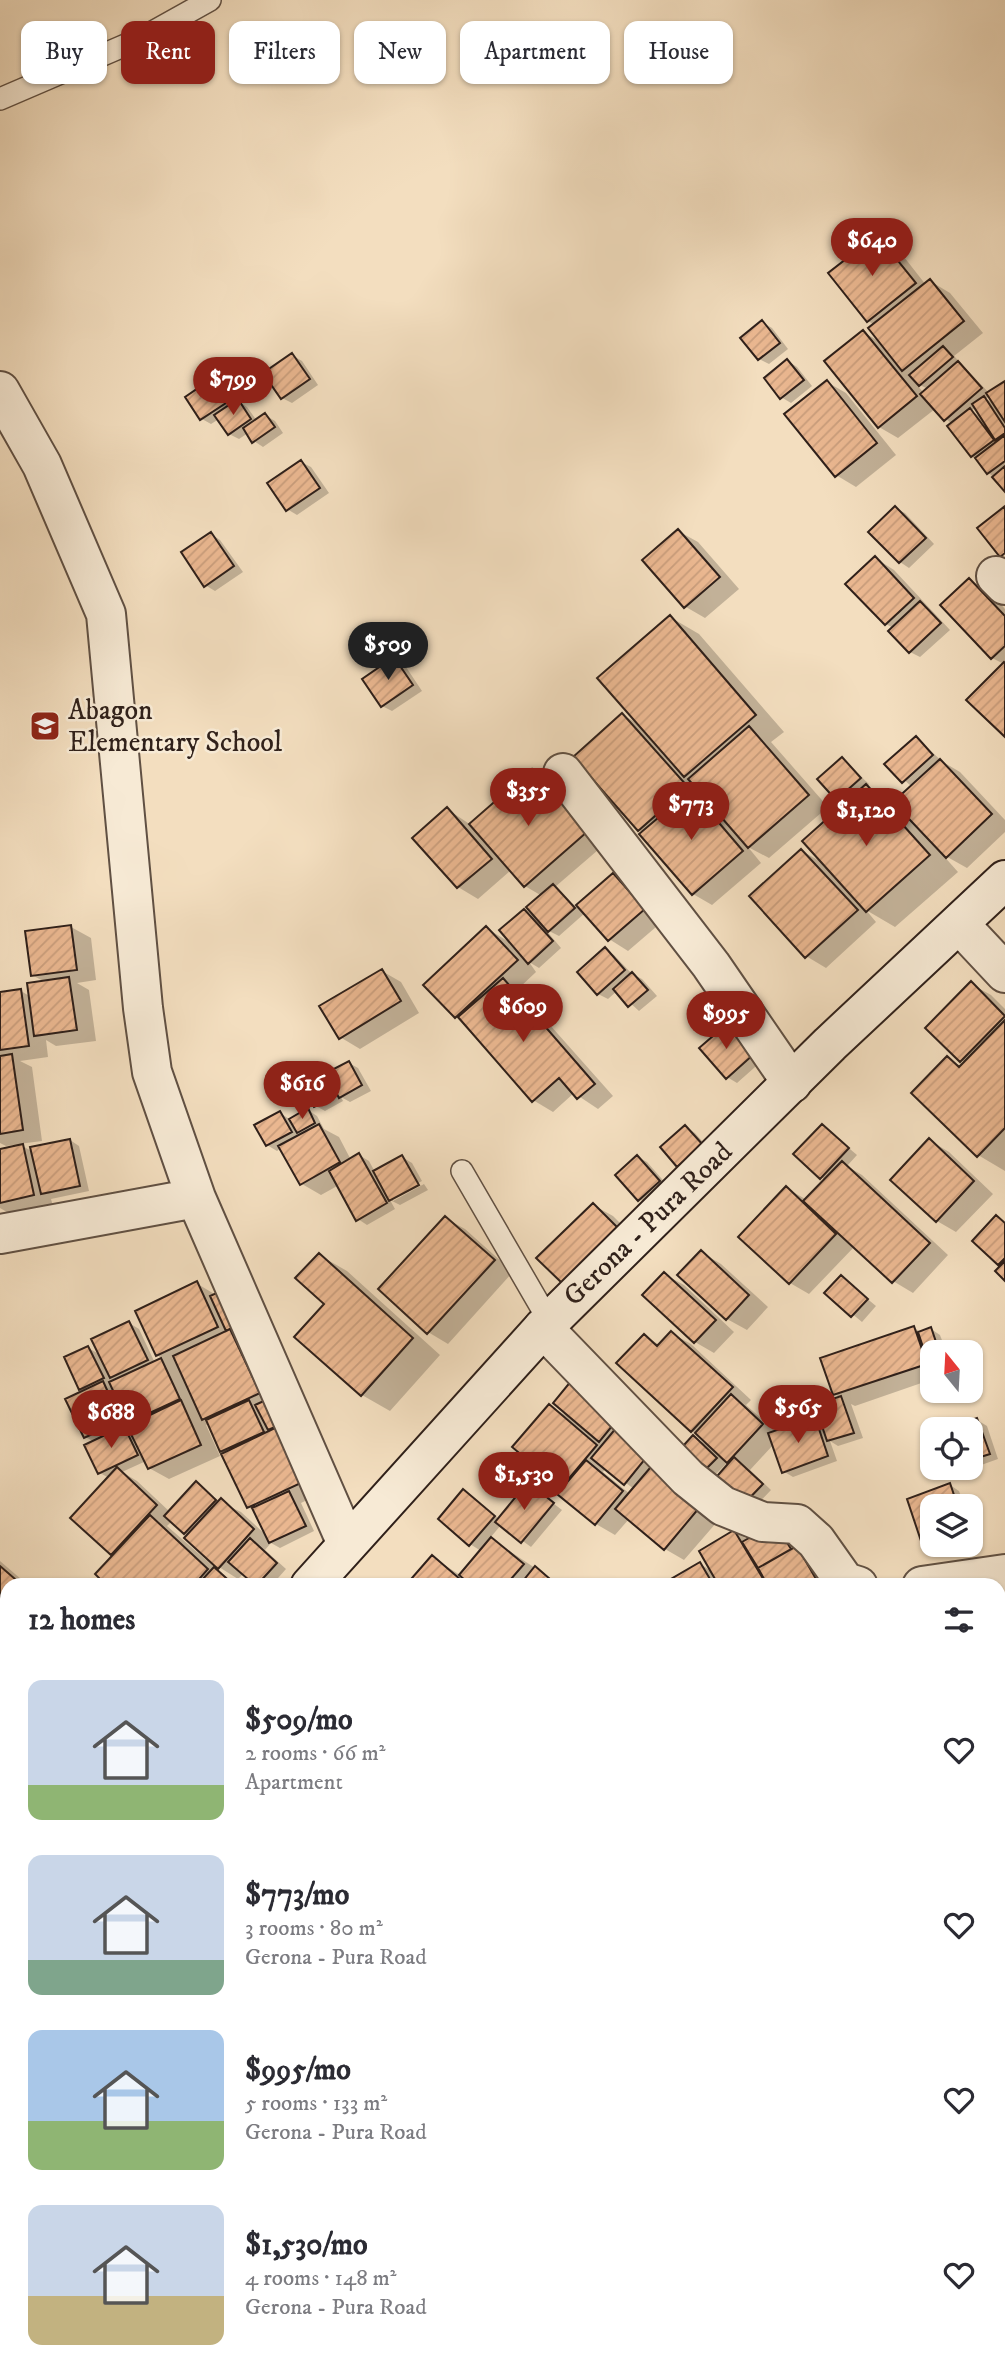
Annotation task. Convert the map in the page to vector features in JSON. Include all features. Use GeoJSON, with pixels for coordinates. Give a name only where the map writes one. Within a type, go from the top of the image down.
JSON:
{"type":"FeatureCollection","features":[{"type":"Feature","properties":{"kind":"street"},"geometry":{"type":"LineString","coordinates":[[0,391],[42,465],[106,614],[143,1008],[152,1072],[196,1198],[347,1544]]}},
{"type":"Feature","properties":{"kind":"street"},"geometry":{"type":"LineString","coordinates":[[562,773],[711,965],[792,1083]]}},
{"type":"Feature","properties":{"kind":"street","name":"Gerona - Pura Road"},"geometry":{"type":"LineString","coordinates":[[317,1578],[546,1324],[792,1083],[1005,880]]}},
{"type":"Feature","properties":{"kind":"street"},"geometry":{"type":"LineString","coordinates":[[960,925],[1005,973]]}},
{"type":"Feature","properties":{"kind":"street"},"geometry":{"type":"LineString","coordinates":[[0,1234],[196,1198]]}},
{"type":"Feature","properties":{"kind":"street"},"geometry":{"type":"LineString","coordinates":[[546,1324],[688,1478],[723,1506],[763,1522],[797,1524],[816,1541],[842,1578]]}},
{"type":"Feature","properties":{"kind":"street"},"geometry":{"type":"LineString","coordinates":[[977,1578],[1005,1574]]}},
{"type":"Feature","properties":{"kind":"lane"},"geometry":{"type":"LineString","coordinates":[[0,99],[142,38],[210,0]]}},
{"type":"Feature","properties":{"kind":"lane"},"geometry":{"type":"LineString","coordinates":[[462,1171],[546,1324]]}},
{"type":"Feature","properties":{"kind":"building"},"geometry":{"type":"Polygon","coordinates":[[[877,235],[916,283],[867,322],[828,273],[877,235]]]}},
{"type":"Feature","properties":{"kind":"building"},"geometry":{"type":"Polygon","coordinates":[[[930,279],[964,321],[902,371],[868,328],[930,279]]]}},
{"type":"Feature","properties":{"kind":"building"},"geometry":{"type":"Polygon","coordinates":[[[762,320],[780,343],[758,360],[740,338],[762,320]]]}},
{"type":"Feature","properties":{"kind":"building"},"geometry":{"type":"Polygon","coordinates":[[[863,330],[917,396],[878,428],[824,361],[863,330]]]}},
{"type":"Feature","properties":{"kind":"building"},"geometry":{"type":"Polygon","coordinates":[[[943,346],[953,357],[919,386],[909,375],[943,346]]]}},
{"type":"Feature","properties":{"kind":"building"},"geometry":{"type":"Polygon","coordinates":[[[292,353],[310,379],[281,399],[263,373],[292,353]]]}},
{"type":"Feature","properties":{"kind":"building"},"geometry":{"type":"Polygon","coordinates":[[[787,359],[804,380],[780,399],[764,378],[787,359]]]}},
{"type":"Feature","properties":{"kind":"building"},"geometry":{"type":"Polygon","coordinates":[[[958,361],[982,388],[944,421],[920,394],[958,361]]]}},
{"type":"Feature","properties":{"kind":"building"},"geometry":{"type":"Polygon","coordinates":[[[210,380],[226,403],[200,420],[185,397],[210,380]]]}},
{"type":"Feature","properties":{"kind":"building"},"geometry":{"type":"Polygon","coordinates":[[[827,380],[877,443],[835,477],[784,414],[827,380]]]}},
{"type":"Feature","properties":{"kind":"building"},"geometry":{"type":"Polygon","coordinates":[[[1005,381],[1005,422],[986,393],[1005,381]]]}},
{"type":"Feature","properties":{"kind":"building"},"geometry":{"type":"Polygon","coordinates":[[[984,396],[1005,428],[1005,433],[995,440],[972,404],[984,396]]]}},
{"type":"Feature","properties":{"kind":"building"},"geometry":{"type":"Polygon","coordinates":[[[238,399],[251,419],[228,435],[214,415],[238,399]]]}},
{"type":"Feature","properties":{"kind":"building"},"geometry":{"type":"Polygon","coordinates":[[[970,408],[994,440],[971,457],[947,426],[970,408]]]}},
{"type":"Feature","properties":{"kind":"building"},"geometry":{"type":"Polygon","coordinates":[[[265,413],[275,427],[252,443],[243,428],[265,413]]]}},
{"type":"Feature","properties":{"kind":"building"},"geometry":{"type":"Polygon","coordinates":[[[1005,435],[1005,461],[987,474],[975,458],[1005,435]]]}},
{"type":"Feature","properties":{"kind":"building"},"geometry":{"type":"Polygon","coordinates":[[[301,460],[320,488],[286,511],[267,483],[301,460]]]}},
{"type":"Feature","properties":{"kind":"building"},"geometry":{"type":"Polygon","coordinates":[[[1005,466],[1005,492],[992,477],[1005,466]]]}},
{"type":"Feature","properties":{"kind":"building"},"geometry":{"type":"Polygon","coordinates":[[[895,506],[926,538],[899,563],[868,532],[895,506]]]}},
{"type":"Feature","properties":{"kind":"building"},"geometry":{"type":"Polygon","coordinates":[[[1005,506],[1005,553],[1000,557],[977,528],[1005,506]]]}},
{"type":"Feature","properties":{"kind":"building"},"geometry":{"type":"Polygon","coordinates":[[[678,529],[720,577],[684,608],[642,560],[678,529]]]}},
{"type":"Feature","properties":{"kind":"building"},"geometry":{"type":"Polygon","coordinates":[[[211,532],[234,566],[204,587],[181,552],[211,532]]]}},
{"type":"Feature","properties":{"kind":"building"},"geometry":{"type":"Polygon","coordinates":[[[875,556],[914,598],[885,625],[845,584],[875,556]]]}},
{"type":"Feature","properties":{"kind":"building"},"geometry":{"type":"Polygon","coordinates":[[[969,578],[1005,616],[1005,646],[991,659],[940,605],[969,578]]]}},
{"type":"Feature","properties":{"kind":"building"},"geometry":{"type":"Polygon","coordinates":[[[920,601],[941,623],[909,653],[888,631],[920,601]]]}},
{"type":"Feature","properties":{"kind":"building"},"geometry":{"type":"Polygon","coordinates":[[[670,615],[756,715],[684,777],[597,678],[670,615]]]}},
{"type":"Feature","properties":{"kind":"building"},"geometry":{"type":"Polygon","coordinates":[[[394,657],[413,685],[381,707],[362,679],[394,657]]]}},
{"type":"Feature","properties":{"kind":"building"},"geometry":{"type":"Polygon","coordinates":[[[1005,663],[1005,737],[966,700],[1005,663]]]}},
{"type":"Feature","properties":{"kind":"building"},"geometry":{"type":"Polygon","coordinates":[[[622,713],[688,787],[638,831],[573,757],[622,713]]]}},
{"type":"Feature","properties":{"kind":"building"},"geometry":{"type":"Polygon","coordinates":[[[749,726],[809,795],[748,848],[688,779],[749,726]]]}},
{"type":"Feature","properties":{"kind":"building"},"geometry":{"type":"Polygon","coordinates":[[[916,736],[933,755],[902,783],[884,764],[916,736]]]}},
{"type":"Feature","properties":{"kind":"building"},"geometry":{"type":"Polygon","coordinates":[[[842,757],[861,778],[836,800],[817,779],[842,757]]]}},
{"type":"Feature","properties":{"kind":"building"},"geometry":{"type":"Polygon","coordinates":[[[940,759],[992,814],[946,858],[893,802],[940,759]]]}},
{"type":"Feature","properties":{"kind":"building"},"geometry":{"type":"Polygon","coordinates":[[[532,769],[587,832],[524,887],[469,824],[532,769]]]}},
{"type":"Feature","properties":{"kind":"building"},"geometry":{"type":"Polygon","coordinates":[[[866,784],[930,855],[866,912],[802,841],[866,784]]]}},
{"type":"Feature","properties":{"kind":"building"},"geometry":{"type":"Polygon","coordinates":[[[691,790],[743,851],[692,895],[639,834],[691,790]]]}},
{"type":"Feature","properties":{"kind":"building"},"geometry":{"type":"Polygon","coordinates":[[[447,807],[492,859],[457,888],[412,838],[447,807]]]}},
{"type":"Feature","properties":{"kind":"building"},"geometry":{"type":"Polygon","coordinates":[[[801,849],[858,910],[805,958],[749,896],[801,849]]]}},
{"type":"Feature","properties":{"kind":"building"},"geometry":{"type":"Polygon","coordinates":[[[613,873],[645,909],[608,941],[576,905],[613,873]]]}},
{"type":"Feature","properties":{"kind":"building"},"geometry":{"type":"Polygon","coordinates":[[[553,884],[575,908],[548,932],[526,907],[553,884]]]}},
{"type":"Feature","properties":{"kind":"building"},"geometry":{"type":"Polygon","coordinates":[[[524,909],[553,941],[528,964],[499,930],[524,909]]]}},
{"type":"Feature","properties":{"kind":"building"},"geometry":{"type":"Polygon","coordinates":[[[71,925],[77,970],[31,976],[25,931],[71,925]]]}},
{"type":"Feature","properties":{"kind":"building"},"geometry":{"type":"Polygon","coordinates":[[[486,926],[518,960],[455,1018],[423,985],[486,926]]]}},
{"type":"Feature","properties":{"kind":"building"},"geometry":{"type":"Polygon","coordinates":[[[605,947],[625,970],[597,995],[577,972],[605,947]]]}},
{"type":"Feature","properties":{"kind":"building"},"geometry":{"type":"Polygon","coordinates":[[[382,969],[401,1001],[339,1039],[319,1006],[382,969]]]}},
{"type":"Feature","properties":{"kind":"building"},"geometry":{"type":"Polygon","coordinates":[[[632,972],[648,990],[628,1007],[613,989],[632,972]]]}},
{"type":"Feature","properties":{"kind":"building"},"geometry":{"type":"Polygon","coordinates":[[[69,977],[77,1030],[34,1036],[27,983],[69,977]]]}},
{"type":"Feature","properties":{"kind":"building"},"geometry":{"type":"Polygon","coordinates":[[[503,978],[595,1084],[577,1099],[559,1078],[532,1102],[458,1017],[503,978]]]}},
{"type":"Feature","properties":{"kind":"building"},"geometry":{"type":"Polygon","coordinates":[[[971,981],[1005,1016],[960,1062],[925,1028],[971,981]]]}},
{"type":"Feature","properties":{"kind":"building"},"geometry":{"type":"Polygon","coordinates":[[[21,989],[29,1046],[0,1050],[0,992],[21,989]]]}},
{"type":"Feature","properties":{"kind":"building"},"geometry":{"type":"Polygon","coordinates":[[[1005,1020],[1005,1128],[977,1157],[911,1093],[947,1056],[959,1067],[1005,1020]]]}},
{"type":"Feature","properties":{"kind":"building"},"geometry":{"type":"Polygon","coordinates":[[[727,1024],[754,1054],[726,1079],[699,1048],[727,1024]]]}},
{"type":"Feature","properties":{"kind":"building"},"geometry":{"type":"Polygon","coordinates":[[[12,1054],[23,1130],[0,1134],[0,1056],[12,1054]]]}},
{"type":"Feature","properties":{"kind":"building"},"geometry":{"type":"Polygon","coordinates":[[[349,1061],[362,1085],[339,1098],[326,1073],[349,1061]]]}},
{"type":"Feature","properties":{"kind":"building"},"geometry":{"type":"Polygon","coordinates":[[[323,1074],[335,1096],[314,1107],[302,1085],[323,1074]]]}},
{"type":"Feature","properties":{"kind":"building"},"geometry":{"type":"Polygon","coordinates":[[[308,1108],[315,1123],[297,1133],[289,1119],[308,1108]]]}},
{"type":"Feature","properties":{"kind":"building"},"geometry":{"type":"Polygon","coordinates":[[[280,1111],[292,1132],[266,1146],[254,1125],[280,1111]]]}},
{"type":"Feature","properties":{"kind":"building"},"geometry":{"type":"Polygon","coordinates":[[[319,1124],[340,1162],[300,1185],[278,1146],[319,1124]]]}},
{"type":"Feature","properties":{"kind":"building"},"geometry":{"type":"Polygon","coordinates":[[[822,1124],[849,1148],[820,1179],[793,1154],[822,1124]]]}},
{"type":"Feature","properties":{"kind":"building"},"geometry":{"type":"Polygon","coordinates":[[[685,1125],[703,1145],[677,1167],[660,1147],[685,1125]]]}},
{"type":"Feature","properties":{"kind":"building"},"geometry":{"type":"Polygon","coordinates":[[[929,1138],[974,1181],[936,1222],[890,1180],[929,1138]]]}},
{"type":"Feature","properties":{"kind":"building"},"geometry":{"type":"Polygon","coordinates":[[[70,1139],[80,1186],[41,1194],[30,1147],[70,1139]]]}},
{"type":"Feature","properties":{"kind":"building"},"geometry":{"type":"Polygon","coordinates":[[[23,1144],[34,1195],[0,1203],[0,1149],[23,1144]]]}},
{"type":"Feature","properties":{"kind":"building"},"geometry":{"type":"Polygon","coordinates":[[[359,1153],[387,1203],[356,1221],[329,1171],[359,1153]]]}},
{"type":"Feature","properties":{"kind":"building"},"geometry":{"type":"Polygon","coordinates":[[[402,1155],[419,1185],[389,1201],[373,1171],[402,1155]]]}},
{"type":"Feature","properties":{"kind":"building"},"geometry":{"type":"Polygon","coordinates":[[[637,1155],[660,1181],[638,1201],[615,1175],[637,1155]]]}},
{"type":"Feature","properties":{"kind":"building"},"geometry":{"type":"Polygon","coordinates":[[[842,1161],[930,1243],[892,1283],[803,1201],[842,1161]]]}},
{"type":"Feature","properties":{"kind":"building"},"geometry":{"type":"Polygon","coordinates":[[[786,1186],[836,1234],[789,1284],[738,1237],[786,1186]]]}},
{"type":"Feature","properties":{"kind":"building"},"geometry":{"type":"Polygon","coordinates":[[[593,1203],[619,1229],[562,1283],[536,1258],[593,1203]]]}},
{"type":"Feature","properties":{"kind":"building"},"geometry":{"type":"Polygon","coordinates":[[[996,1215],[1005,1223],[1005,1258],[998,1265],[972,1241],[996,1215]]]}},
{"type":"Feature","properties":{"kind":"building"},"geometry":{"type":"Polygon","coordinates":[[[445,1216],[495,1260],[427,1334],[378,1289],[445,1216]]]}},
{"type":"Feature","properties":{"kind":"building"},"geometry":{"type":"Polygon","coordinates":[[[701,1250],[749,1295],[726,1320],[677,1275],[701,1250]]]}},
{"type":"Feature","properties":{"kind":"building"},"geometry":{"type":"Polygon","coordinates":[[[319,1253],[413,1338],[361,1396],[294,1337],[324,1304],[295,1278],[319,1253]]]}},
{"type":"Feature","properties":{"kind":"building"},"geometry":{"type":"Polygon","coordinates":[[[1005,1261],[1005,1281],[995,1271],[1005,1261]]]}},
{"type":"Feature","properties":{"kind":"building"},"geometry":{"type":"Polygon","coordinates":[[[664,1272],[716,1320],[694,1343],[642,1295],[664,1272]]]}},
{"type":"Feature","properties":{"kind":"building"},"geometry":{"type":"Polygon","coordinates":[[[841,1275],[868,1299],[851,1317],[824,1293],[841,1275]]]}},
{"type":"Feature","properties":{"kind":"building"},"geometry":{"type":"Polygon","coordinates":[[[197,1281],[218,1327],[156,1356],[135,1311],[197,1281]]]}},
{"type":"Feature","properties":{"kind":"building"},"geometry":{"type":"Polygon","coordinates":[[[232,1286],[247,1320],[226,1331],[210,1296],[232,1286]]]}},
{"type":"Feature","properties":{"kind":"building"},"geometry":{"type":"Polygon","coordinates":[[[129,1321],[148,1360],[110,1378],[91,1339],[129,1321]]]}},
{"type":"Feature","properties":{"kind":"building"},"geometry":{"type":"Polygon","coordinates":[[[914,1326],[920,1344],[920,1366],[833,1395],[820,1358],[914,1326]]]}},
{"type":"Feature","properties":{"kind":"building"},"geometry":{"type":"Polygon","coordinates":[[[931,1327],[935,1340],[921,1340],[918,1332],[931,1327]]]}},
{"type":"Feature","properties":{"kind":"building"},"geometry":{"type":"Polygon","coordinates":[[[230,1329],[260,1393],[202,1420],[173,1356],[230,1329]]]}},
{"type":"Feature","properties":{"kind":"building"},"geometry":{"type":"Polygon","coordinates":[[[671,1331],[733,1387],[691,1432],[616,1363],[644,1334],[657,1346],[671,1331]]]}},
{"type":"Feature","properties":{"kind":"building"},"geometry":{"type":"Polygon","coordinates":[[[88,1346],[104,1378],[79,1390],[64,1357],[88,1346]]]}},
{"type":"Feature","properties":{"kind":"building"},"geometry":{"type":"Polygon","coordinates":[[[161,1358],[180,1399],[128,1423],[109,1382],[161,1358]]]}},
{"type":"Feature","properties":{"kind":"building"},"geometry":{"type":"Polygon","coordinates":[[[576,1375],[622,1414],[599,1442],[553,1403],[576,1375]]]}},
{"type":"Feature","properties":{"kind":"building"},"geometry":{"type":"Polygon","coordinates":[[[103,1381],[121,1421],[84,1438],[65,1399],[103,1381]]]}},
{"type":"Feature","properties":{"kind":"building"},"geometry":{"type":"Polygon","coordinates":[[[279,1394],[291,1420],[268,1430],[255,1405],[279,1394]]]}},
{"type":"Feature","properties":{"kind":"building"},"geometry":{"type":"Polygon","coordinates":[[[731,1394],[763,1424],[727,1463],[695,1433],[731,1394]]]}},
{"type":"Feature","properties":{"kind":"building"},"geometry":{"type":"Polygon","coordinates":[[[841,1396],[854,1433],[827,1441],[815,1405],[841,1396]]]}},
{"type":"Feature","properties":{"kind":"building"},"geometry":{"type":"Polygon","coordinates":[[[181,1400],[201,1445],[148,1469],[127,1426],[181,1400]]]}},
{"type":"Feature","properties":{"kind":"building"},"geometry":{"type":"Polygon","coordinates":[[[249,1400],[264,1432],[220,1452],[206,1420],[249,1400]]]}},
{"type":"Feature","properties":{"kind":"building"},"geometry":{"type":"Polygon","coordinates":[[[549,1404],[597,1445],[561,1488],[512,1447],[549,1404]]]}},
{"type":"Feature","properties":{"kind":"building"},"geometry":{"type":"Polygon","coordinates":[[[815,1417],[828,1456],[782,1473],[768,1433],[815,1417]]]}},
{"type":"Feature","properties":{"kind":"building"},"geometry":{"type":"Polygon","coordinates":[[[622,1421],[654,1448],[624,1485],[591,1458],[622,1421]]]}},
{"type":"Feature","properties":{"kind":"building"},"geometry":{"type":"Polygon","coordinates":[[[124,1426],[138,1455],[98,1474],[84,1445],[124,1426]]]}},
{"type":"Feature","properties":{"kind":"building"},"geometry":{"type":"Polygon","coordinates":[[[277,1427],[303,1482],[247,1508],[221,1454],[277,1427]]]}},
{"type":"Feature","properties":{"kind":"building"},"geometry":{"type":"Polygon","coordinates":[[[693,1435],[717,1458],[698,1477],[675,1455],[693,1435]]]}},
{"type":"Feature","properties":{"kind":"building"},"geometry":{"type":"Polygon","coordinates":[[[983,1435],[990,1454],[983,1456],[983,1435]]]}},
{"type":"Feature","properties":{"kind":"building"},"geometry":{"type":"Polygon","coordinates":[[[734,1457],[763,1484],[739,1509],[711,1483],[734,1457]]]}},
{"type":"Feature","properties":{"kind":"building"},"geometry":{"type":"Polygon","coordinates":[[[586,1460],[623,1491],[595,1525],[557,1494],[586,1460]]]}},
{"type":"Feature","properties":{"kind":"building"},"geometry":{"type":"Polygon","coordinates":[[[656,1461],[704,1502],[664,1550],[615,1509],[656,1461]]]}},
{"type":"Feature","properties":{"kind":"building"},"geometry":{"type":"Polygon","coordinates":[[[117,1467],[157,1505],[111,1555],[70,1518],[117,1467]]]}},
{"type":"Feature","properties":{"kind":"building"},"geometry":{"type":"Polygon","coordinates":[[[196,1481],[216,1500],[184,1534],[164,1516],[196,1481]]]}},
{"type":"Feature","properties":{"kind":"building"},"geometry":{"type":"Polygon","coordinates":[[[528,1482],[554,1503],[521,1543],[495,1522],[528,1482]]]}},
{"type":"Feature","properties":{"kind":"building"},"geometry":{"type":"Polygon","coordinates":[[[950,1483],[954,1494],[920,1494],[950,1483]]]}},
{"type":"Feature","properties":{"kind":"building"},"geometry":{"type":"Polygon","coordinates":[[[463,1489],[495,1516],[469,1546],[438,1519],[463,1489]]]}},
{"type":"Feature","properties":{"kind":"building"},"geometry":{"type":"Polygon","coordinates":[[[289,1491],[306,1526],[269,1543],[252,1508],[289,1491]]]}},
{"type":"Feature","properties":{"kind":"building"},"geometry":{"type":"Polygon","coordinates":[[[920,1494],[920,1538],[907,1499],[920,1494]]]}},
{"type":"Feature","properties":{"kind":"building"},"geometry":{"type":"Polygon","coordinates":[[[221,1498],[254,1529],[218,1569],[184,1538],[221,1498]]]}},
{"type":"Feature","properties":{"kind":"building"},"geometry":{"type":"Polygon","coordinates":[[[150,1515],[208,1569],[200,1578],[99,1578],[95,1574],[150,1515]]]}},
{"type":"Feature","properties":{"kind":"building"},"geometry":{"type":"Polygon","coordinates":[[[775,1523],[791,1549],[758,1568],[742,1542],[775,1523]]]}},
{"type":"Feature","properties":{"kind":"building"},"geometry":{"type":"Polygon","coordinates":[[[734,1530],[763,1578],[714,1578],[699,1551],[734,1530]]]}},
{"type":"Feature","properties":{"kind":"building"},"geometry":{"type":"Polygon","coordinates":[[[491,1537],[524,1564],[512,1578],[463,1578],[459,1575],[491,1537]]]}},
{"type":"Feature","properties":{"kind":"building"},"geometry":{"type":"Polygon","coordinates":[[[250,1538],[277,1563],[263,1578],[247,1578],[228,1562],[250,1538]]]}},
{"type":"Feature","properties":{"kind":"building"},"geometry":{"type":"Polygon","coordinates":[[[797,1546],[815,1578],[764,1578],[758,1568],[797,1546]]]}},
{"type":"Feature","properties":{"kind":"building"},"geometry":{"type":"Polygon","coordinates":[[[432,1555],[459,1578],[412,1578],[432,1555]]]}},
{"type":"Feature","properties":{"kind":"building"},"geometry":{"type":"Polygon","coordinates":[[[700,1562],[709,1578],[673,1578],[700,1562]]]}},
{"type":"Feature","properties":{"kind":"building"},"geometry":{"type":"Polygon","coordinates":[[[0,1566],[14,1578],[0,1578],[0,1566]]]}},
{"type":"Feature","properties":{"kind":"building"},"geometry":{"type":"Polygon","coordinates":[[[535,1566],[549,1578],[525,1578],[535,1566]]]}},
{"type":"Feature","properties":{"kind":"building"},"geometry":{"type":"Polygon","coordinates":[[[214,1567],[226,1578],[204,1578],[214,1567]]]}},
{"type":"Feature","properties":{"kind":"place","name":"Abagon Elementary School"},"geometry":{"type":"Point","coordinates":[45,726]}}]}
